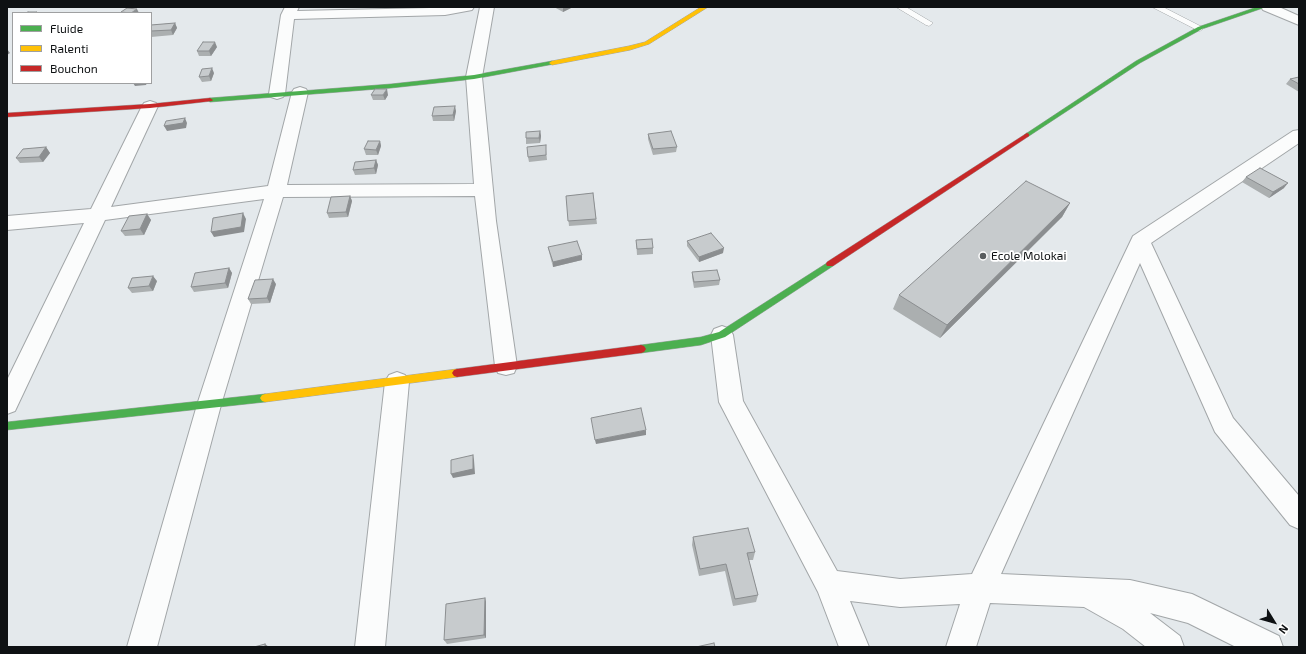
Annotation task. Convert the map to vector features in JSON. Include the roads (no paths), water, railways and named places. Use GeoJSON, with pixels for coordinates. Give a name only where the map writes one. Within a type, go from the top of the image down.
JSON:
{"type":"FeatureCollection","features":[{"type":"Feature","properties":{"kind":"street"},"geometry":{"type":"LineString","coordinates":[[277,94],[290,11],[445,11],[468,7]]}},
{"type":"Feature","properties":{"kind":"street"},"geometry":{"type":"LineString","coordinates":[[487,7],[474,76],[486,221],[506,366]]}},
{"type":"Feature","properties":{"kind":"street"},"geometry":{"type":"LineString","coordinates":[[7,115],[150,106],[300,92],[391,86],[474,76],[630,48],[647,43],[704,7]]}},
{"type":"Feature","properties":{"kind":"street"},"geometry":{"type":"LineString","coordinates":[[7,426],[209,405],[397,382],[506,366],[701,341],[722,335],[1138,62],[1200,28],[1263,7]]}},
{"type":"Feature","properties":{"kind":"street"},"geometry":{"type":"LineString","coordinates":[[1268,7],[1299,21]]}},
{"type":"Feature","properties":{"kind":"street"},"geometry":{"type":"LineString","coordinates":[[142,647],[209,405],[276,190],[300,92]]}},
{"type":"Feature","properties":{"kind":"street"},"geometry":{"type":"LineString","coordinates":[[7,404],[150,106]]}},
{"type":"Feature","properties":{"kind":"street"},"geometry":{"type":"LineString","coordinates":[[961,647],[980,588],[1140,241],[1299,135]]}},
{"type":"Feature","properties":{"kind":"street"},"geometry":{"type":"LineString","coordinates":[[7,223],[98,215],[276,190],[484,190]]}},
{"type":"Feature","properties":{"kind":"street"},"geometry":{"type":"LineString","coordinates":[[1140,241],[1224,425],[1299,516]]}},
{"type":"Feature","properties":{"kind":"street"},"geometry":{"type":"LineString","coordinates":[[722,335],[731,402],[829,584],[854,647]]}},
{"type":"Feature","properties":{"kind":"street"},"geometry":{"type":"LineString","coordinates":[[370,647],[397,382]]}},
{"type":"Feature","properties":{"kind":"street"},"geometry":{"type":"LineString","coordinates":[[829,584],[900,593],[980,588],[1086,591],[1130,594],[1192,609],[1268,647]]}},
{"type":"Feature","properties":{"kind":"street"},"geometry":{"type":"LineString","coordinates":[[1086,591],[1133,619],[1169,647]]}},
{"type":"Feature","properties":{"kind":"lane"},"geometry":{"type":"LineString","coordinates":[[900,7],[929,23]]}},
{"type":"Feature","properties":{"kind":"lane"},"geometry":{"type":"LineString","coordinates":[[1156,7],[1200,28]]}},
{"type":"Feature","properties":{"kind":"place","name":"Ecole Molokai"},"geometry":{"type":"Point","coordinates":[983,256]}}]}
